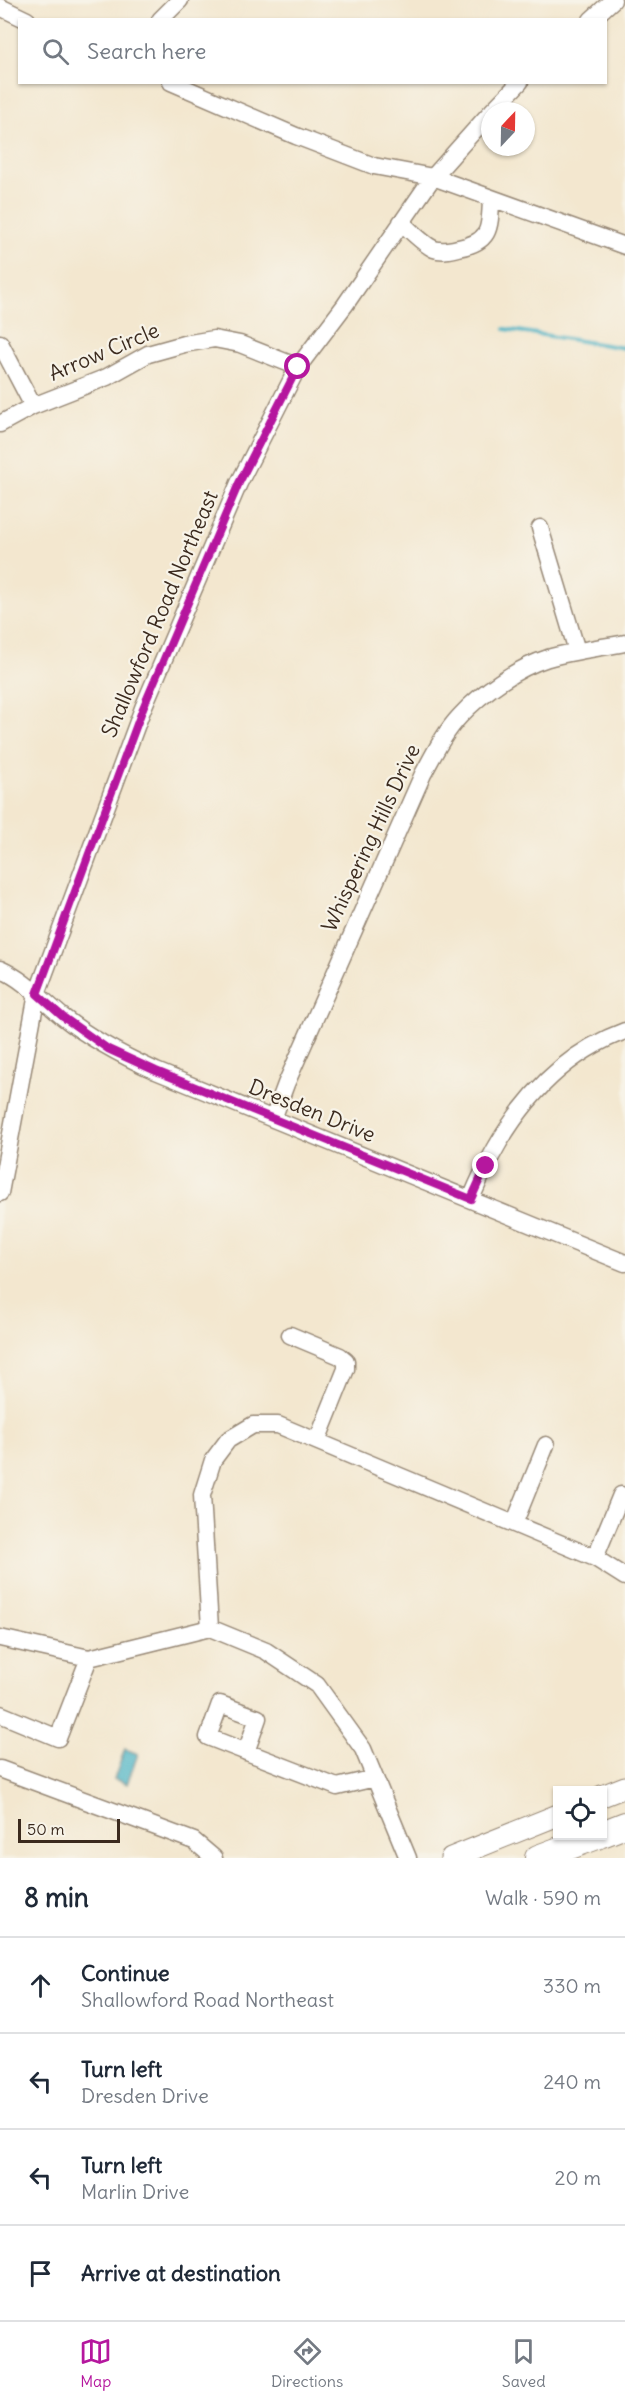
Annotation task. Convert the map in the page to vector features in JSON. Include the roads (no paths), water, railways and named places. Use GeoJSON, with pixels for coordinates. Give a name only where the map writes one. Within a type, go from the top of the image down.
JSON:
{"type":"FeatureCollection","features":[{"type":"Feature","properties":{"kind":"highway"},"geometry":{"type":"LineString","coordinates":[[607,1832],[625,1825]]}},
{"type":"Feature","properties":{"kind":"highway"},"geometry":{"type":"LineString","coordinates":[[538,1858],[586,1840]]}},
{"type":"Feature","properties":{"kind":"main road"},"geometry":{"type":"LineString","coordinates":[[607,1794],[625,1787]]}},
{"type":"Feature","properties":{"kind":"main road"},"geometry":{"type":"LineString","coordinates":[[451,1858],[553,1817]]}},
{"type":"Feature","properties":{"kind":"street"},"geometry":{"type":"LineString","coordinates":[[162,18],[180,0]]}},
{"type":"Feature","properties":{"kind":"street"},"geometry":{"type":"LineString","coordinates":[[593,18],[614,0]]}},
{"type":"Feature","properties":{"kind":"street"},"geometry":{"type":"LineString","coordinates":[[0,7],[23,18]]}},
{"type":"Feature","properties":{"kind":"street"},"geometry":{"type":"LineString","coordinates":[[176,84],[296,136],[374,166],[433,177],[625,246]]}},
{"type":"Feature","properties":{"kind":"street","name":"Shallowford Road Northeast"},"geometry":{"type":"LineString","coordinates":[[501,102],[518,84]]}},
{"type":"Feature","properties":{"kind":"street","name":"Shallowford Road Northeast"},"geometry":{"type":"LineString","coordinates":[[0,1193],[37,994],[143,708],[239,483],[298,367],[433,177],[481,123]]}},
{"type":"Feature","properties":{"kind":"street"},"geometry":{"type":"LineString","coordinates":[[401,222],[434,249],[444,251],[474,246],[484,238],[489,228],[491,198]]}},
{"type":"Feature","properties":{"kind":"street","name":"Arrow Circle"},"geometry":{"type":"LineString","coordinates":[[0,424],[33,406],[107,376],[148,354],[184,344],[214,339],[240,344],[298,367]]}},
{"type":"Feature","properties":{"kind":"street"},"geometry":{"type":"LineString","coordinates":[[0,343],[33,406]]}},
{"type":"Feature","properties":{"kind":"street"},"geometry":{"type":"LineString","coordinates":[[540,528],[577,651]]}},
{"type":"Feature","properties":{"kind":"street","name":"Whispering Hills Drive"},"geometry":{"type":"LineString","coordinates":[[273,1119],[286,1084],[423,774],[440,743],[460,716],[488,691],[515,673],[546,659],[625,643]]}},
{"type":"Feature","properties":{"kind":"street","name":"Dresden Drive"},"geometry":{"type":"LineString","coordinates":[[0,969],[14,975],[63,1017],[108,1049],[156,1071],[625,1263]]}},
{"type":"Feature","properties":{"kind":"street"},"geometry":{"type":"LineString","coordinates":[[471,1199],[502,1137],[519,1110],[537,1090],[579,1054],[625,1031]]}},
{"type":"Feature","properties":{"kind":"street"},"geometry":{"type":"LineString","coordinates":[[290,1335],[340,1356],[346,1361],[346,1369],[317,1441]]}},
{"type":"Feature","properties":{"kind":"street"},"geometry":{"type":"LineString","coordinates":[[210,1628],[202,1496],[213,1460],[228,1440],[253,1425],[278,1425],[595,1558],[611,1566],[625,1577]]}},
{"type":"Feature","properties":{"kind":"street"},"geometry":{"type":"LineString","coordinates":[[514,1524],[546,1446]]}},
{"type":"Feature","properties":{"kind":"street"},"geometry":{"type":"LineString","coordinates":[[595,1558],[621,1495]]}},
{"type":"Feature","properties":{"kind":"street"},"geometry":{"type":"LineString","coordinates":[[0,1638],[89,1658],[210,1628],[266,1651],[317,1685],[363,1749],[408,1858]]}},
{"type":"Feature","properties":{"kind":"street"},"geometry":{"type":"LineString","coordinates":[[0,1714],[58,1738],[89,1658]]}},
{"type":"Feature","properties":{"kind":"street"},"geometry":{"type":"LineString","coordinates":[[246,1752],[337,1787],[375,1778]]}},
{"type":"Feature","properties":{"kind":"street"},"geometry":{"type":"LineString","coordinates":[[0,1769],[194,1841],[214,1858]]}},
{"type":"Feature","properties":{"kind":"water"},"geometry":{"type":"Polygon","coordinates":[[[125,1749],[138,1754],[127,1784],[114,1779],[125,1749]]]}},
{"type":"Feature","properties":{"kind":"waterway"},"geometry":{"type":"LineString","coordinates":[[505,329],[625,348]]}}]}
